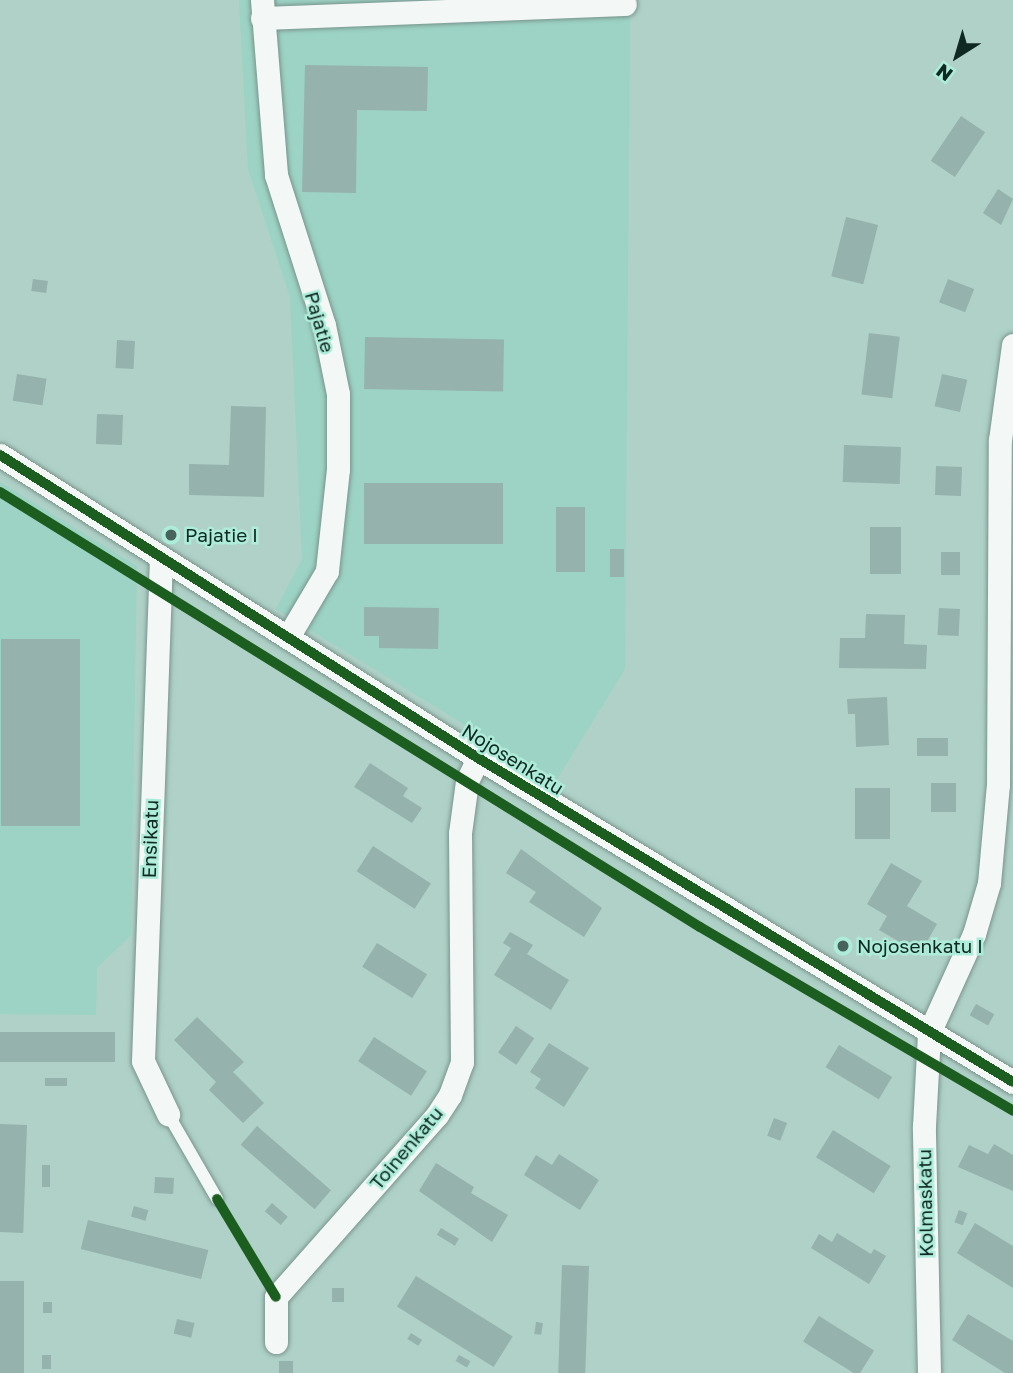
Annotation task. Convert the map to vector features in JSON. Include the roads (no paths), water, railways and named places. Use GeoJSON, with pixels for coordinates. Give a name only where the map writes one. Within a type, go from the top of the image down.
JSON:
{"type":"FeatureCollection","features":[{"type":"Feature","properties":{"kind":"street"},"geometry":{"type":"LineString","coordinates":[[262,9],[625,4]]}},
{"type":"Feature","properties":{"kind":"street","name":"Pajatie"},"geometry":{"type":"LineString","coordinates":[[262,9],[276,174],[324,325],[338,394],[338,469],[327,571],[288,637]]}},
{"type":"Feature","properties":{"kind":"street"},"geometry":{"type":"LineString","coordinates":[[929,1033],[974,934],[989,883],[998,785],[1000,440],[1013,345]]}},
{"type":"Feature","properties":{"kind":"street","name":"Nojosenkatu"},"geometry":{"type":"LineString","coordinates":[[0,455],[478,758],[1013,1082]]}},
{"type":"Feature","properties":{"kind":"street","name":"Ensikatu"},"geometry":{"type":"LineString","coordinates":[[161,558],[143,1062],[168,1114]]}},
{"type":"Feature","properties":{"kind":"street","name":"Toinenkatu"},"geometry":{"type":"LineString","coordinates":[[276,1342],[276,1297],[437,1115],[450,1095],[461,1062],[460,833],[467,781],[478,758]]}},
{"type":"Feature","properties":{"kind":"street","name":"Kolmaskatu"},"geometry":{"type":"LineString","coordinates":[[929,1033],[924,1126],[929,1373]]}},
{"type":"Feature","properties":{"kind":"lane"},"geometry":{"type":"LineString","coordinates":[[168,1114],[217,1199]]}},
{"type":"Feature","properties":{"kind":"place","name":"Pajatie I"},"geometry":{"type":"Point","coordinates":[171,535]}},
{"type":"Feature","properties":{"kind":"place","name":"Nojosenkatu I"},"geometry":{"type":"Point","coordinates":[843,946]}}]}
